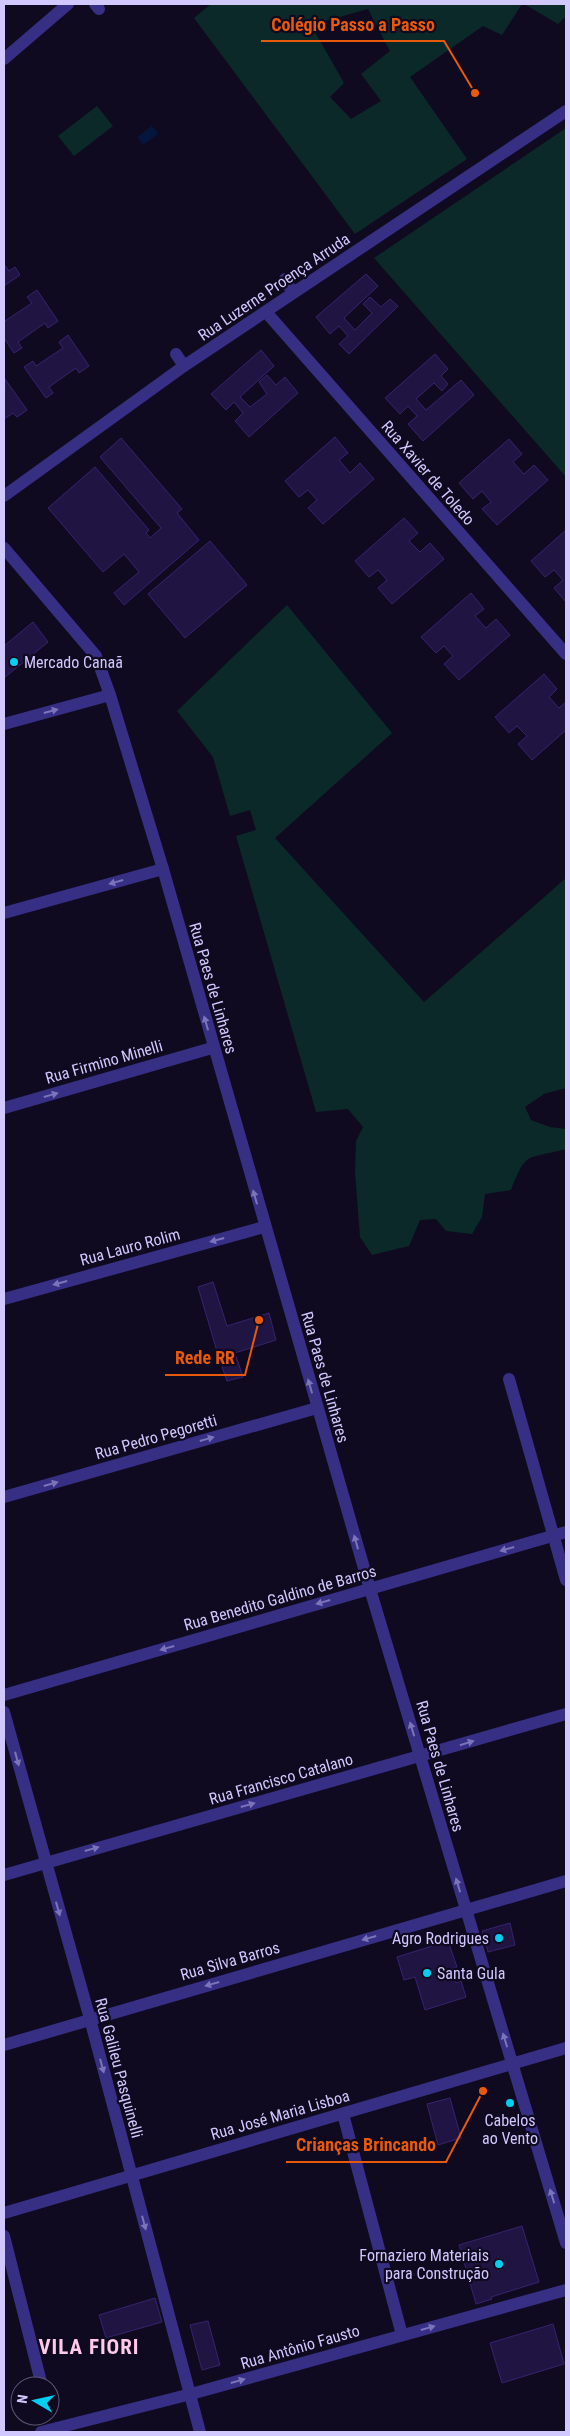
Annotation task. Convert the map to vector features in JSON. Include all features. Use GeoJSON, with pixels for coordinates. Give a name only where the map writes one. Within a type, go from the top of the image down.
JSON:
{"type":"FeatureCollection","features":[{"type":"Feature","properties":{"kind":"street"},"geometry":{"type":"LineString","coordinates":[[4,59],[68,4]]}},
{"type":"Feature","properties":{"kind":"street","name":"Rua Luzerne Proença Arruda"},"geometry":{"type":"LineString","coordinates":[[4,496],[184,366],[566,111]]}},
{"type":"Feature","properties":{"kind":"street"},"geometry":{"type":"LineString","coordinates":[[285,279],[293,293]]}},
{"type":"Feature","properties":{"kind":"street","name":"Rua Xavier de Toledo"},"geometry":{"type":"LineString","coordinates":[[266,312],[566,654]]}},
{"type":"Feature","properties":{"kind":"street"},"geometry":{"type":"LineString","coordinates":[[176,354],[184,366]]}},
{"type":"Feature","properties":{"kind":"street","name":"Rua Paes de Linhares"},"geometry":{"type":"LineString","coordinates":[[4,548],[96,656],[110,695],[163,869],[212,1048],[370,1589],[566,2242]]}},
{"type":"Feature","properties":{"kind":"street"},"geometry":{"type":"LineString","coordinates":[[4,724],[110,695]]}},
{"type":"Feature","properties":{"kind":"street"},"geometry":{"type":"LineString","coordinates":[[4,914],[163,869]]}},
{"type":"Feature","properties":{"kind":"street","name":"Rua Firmino Minelli"},"geometry":{"type":"LineString","coordinates":[[4,1108],[212,1048]]}},
{"type":"Feature","properties":{"kind":"street","name":"Rua Lauro Rolim"},"geometry":{"type":"LineString","coordinates":[[4,1299],[264,1227]]}},
{"type":"Feature","properties":{"kind":"street"},"geometry":{"type":"LineString","coordinates":[[509,1379],[566,1580]]}},
{"type":"Feature","properties":{"kind":"street","name":"Rua Pedro Pegoretti"},"geometry":{"type":"LineString","coordinates":[[4,1497],[317,1408]]}},
{"type":"Feature","properties":{"kind":"street","name":"Rua Benedito Galdino de Barros"},"geometry":{"type":"LineString","coordinates":[[4,1695],[566,1532]]}},
{"type":"Feature","properties":{"kind":"street","name":"Rua Galileu Pasquinelli"},"geometry":{"type":"LineString","coordinates":[[4,1712],[90,2019],[200,2432]]}},
{"type":"Feature","properties":{"kind":"street","name":"Rua Francisco Catalano"},"geometry":{"type":"LineString","coordinates":[[4,1875],[566,1714]]}},
{"type":"Feature","properties":{"kind":"street","name":"Rua Silva Barros"},"geometry":{"type":"LineString","coordinates":[[4,2045],[566,1881]]}},
{"type":"Feature","properties":{"kind":"street","name":"Rua José Maria Lisboa"},"geometry":{"type":"LineString","coordinates":[[4,2213],[566,2048]]}},
{"type":"Feature","properties":{"kind":"street"},"geometry":{"type":"LineString","coordinates":[[343,2114],[402,2335]]}},
{"type":"Feature","properties":{"kind":"street"},"geometry":{"type":"LineString","coordinates":[[4,2236],[39,2376]]}},
{"type":"Feature","properties":{"kind":"street","name":"Rua Antônio Fausto"},"geometry":{"type":"LineString","coordinates":[[47,2431],[190,2394],[566,2290]]}},
{"type":"Feature","properties":{"kind":"green space"},"geometry":{"type":"Polygon","coordinates":[[[211,4],[522,4],[502,35],[483,26],[410,77],[467,159],[355,234],[194,18],[211,4]],[[368,9],[311,25],[344,83],[330,97],[351,119],[381,101],[361,74],[390,51],[368,9]]]}},
{"type":"Feature","properties":{"kind":"green space"},"geometry":{"type":"Polygon","coordinates":[[[524,4],[566,4],[566,16],[558,24],[524,4]]]}},
{"type":"Feature","properties":{"kind":"green space"},"geometry":{"type":"Polygon","coordinates":[[[97,106],[113,126],[74,156],[58,136],[97,106]]]}},
{"type":"Feature","properties":{"kind":"green space"},"geometry":{"type":"Polygon","coordinates":[[[566,128],[566,477],[374,258],[566,128]]]}},
{"type":"Feature","properties":{"kind":"green space"},"geometry":{"type":"Polygon","coordinates":[[[287,605],[392,733],[275,838],[424,1002],[566,878],[566,1088],[544,1094],[525,1107],[531,1120],[550,1127],[566,1129],[566,1149],[530,1158],[521,1168],[511,1190],[485,1194],[482,1217],[472,1234],[446,1231],[436,1219],[420,1220],[409,1246],[372,1255],[360,1237],[355,1172],[356,1141],[363,1127],[348,1109],[316,1112],[236,836],[256,830],[250,810],[230,816],[213,757],[177,711],[287,605]]]}},
{"type":"Feature","properties":{"kind":"water"},"geometry":{"type":"Polygon","coordinates":[[[152,126],[158,134],[143,145],[137,137],[152,126]]]}},
{"type":"Feature","properties":{"kind":"building"},"geometry":{"type":"Polygon","coordinates":[[[4,264],[9,271],[15,267],[20,275],[4,286],[4,264]]]}},
{"type":"Feature","properties":{"kind":"building"},"geometry":{"type":"Polygon","coordinates":[[[366,274],[378,286],[344,318],[355,330],[372,313],[363,304],[370,297],[381,307],[390,299],[398,306],[349,354],[339,344],[348,336],[339,326],[330,334],[316,317],[366,274]]]}},
{"type":"Feature","properties":{"kind":"building"},"geometry":{"type":"Polygon","coordinates":[[[37,290],[58,321],[48,328],[45,323],[18,342],[22,348],[14,353],[4,338],[4,319],[5,321],[32,303],[27,297],[37,290]]]}},
{"type":"Feature","properties":{"kind":"building"},"geometry":{"type":"Polygon","coordinates":[[[68,335],[89,366],[79,373],[76,368],[49,387],[53,393],[46,398],[24,367],[33,361],[36,366],[63,348],[59,342],[68,335]]]}},
{"type":"Feature","properties":{"kind":"building"},"geometry":{"type":"Polygon","coordinates":[[[261,350],[274,366],[240,397],[250,407],[267,394],[259,382],[267,375],[276,385],[285,377],[298,393],[249,437],[235,421],[243,413],[234,402],[226,410],[211,394],[261,350]]]}},
{"type":"Feature","properties":{"kind":"building"},"geometry":{"type":"Polygon","coordinates":[[[435,354],[448,369],[441,376],[448,384],[442,391],[434,383],[416,399],[426,410],[461,380],[474,395],[423,441],[408,424],[417,416],[408,406],[400,414],[385,398],[435,354]]]}},
{"type":"Feature","properties":{"kind":"building"},"geometry":{"type":"Polygon","coordinates":[[[5,379],[27,410],[17,417],[13,413],[4,419],[5,379]]]}},
{"type":"Feature","properties":{"kind":"building"},"geometry":{"type":"Polygon","coordinates":[[[335,437],[348,453],[339,460],[350,473],[360,463],[374,479],[323,524],[308,508],[317,500],[308,490],[299,497],[285,481],[335,437]]]}},
{"type":"Feature","properties":{"kind":"building"},"geometry":{"type":"Polygon","coordinates":[[[121,438],[182,509],[177,513],[199,540],[124,605],[114,593],[139,572],[124,554],[103,572],[48,508],[95,467],[149,530],[146,533],[150,538],[161,528],[100,457],[121,438]]]}},
{"type":"Feature","properties":{"kind":"building"},"geometry":{"type":"Polygon","coordinates":[[[509,439],[522,454],[513,462],[524,474],[534,465],[548,480],[497,525],[482,509],[491,502],[482,491],[473,499],[459,483],[509,439]]]}},
{"type":"Feature","properties":{"kind":"building"},"geometry":{"type":"Polygon","coordinates":[[[404,518],[418,533],[409,541],[420,552],[430,543],[444,559],[392,604],[378,588],[387,580],[378,570],[369,577],[355,561],[404,518]]]}},
{"type":"Feature","properties":{"kind":"building"},"geometry":{"type":"Polygon","coordinates":[[[566,530],[566,602],[554,588],[563,580],[554,570],[545,577],[531,561],[566,530]]]}},
{"type":"Feature","properties":{"kind":"building"},"geometry":{"type":"Polygon","coordinates":[[[210,541],[247,585],[185,638],[148,594],[210,541]]]}},
{"type":"Feature","properties":{"kind":"building"},"geometry":{"type":"Polygon","coordinates":[[[471,593],[484,609],[475,616],[486,628],[496,619],[510,635],[459,680],[444,664],[453,656],[444,646],[436,653],[421,637],[471,593]]]}},
{"type":"Feature","properties":{"kind":"building","name":"Mercado Canaã"},"geometry":{"type":"Polygon","coordinates":[[[33,622],[48,642],[4,678],[4,646],[33,622]]]}},
{"type":"Feature","properties":{"kind":"building"},"geometry":{"type":"Polygon","coordinates":[[[544,674],[557,689],[549,697],[559,708],[566,702],[566,730],[532,760],[518,744],[527,736],[517,726],[509,733],[495,717],[544,674]]]}},
{"type":"Feature","properties":{"kind":"building"},"geometry":{"type":"Polygon","coordinates":[[[213,1282],[227,1326],[269,1313],[276,1340],[219,1358],[198,1287],[213,1282]]]}},
{"type":"Feature","properties":{"kind":"building"},"geometry":{"type":"Polygon","coordinates":[[[235,1353],[243,1377],[227,1381],[219,1358],[235,1353]]]}},
{"type":"Feature","properties":{"kind":"building","name":"Agro Rodrigues"},"geometry":{"type":"Polygon","coordinates":[[[510,1923],[515,1945],[488,1952],[482,1931],[510,1923]]]}},
{"type":"Feature","properties":{"kind":"building","name":"Santa Gula"},"geometry":{"type":"Polygon","coordinates":[[[448,1941],[457,1967],[451,1969],[456,1983],[461,1981],[466,1997],[425,2010],[415,1977],[404,1980],[397,1957],[448,1941]]]}},
{"type":"Feature","properties":{"kind":"building"},"geometry":{"type":"Polygon","coordinates":[[[450,2098],[461,2138],[438,2145],[427,2104],[450,2098]]]}},
{"type":"Feature","properties":{"kind":"building","name":"Fornaziero Materiais para Construção"},"geometry":{"type":"Polygon","coordinates":[[[522,2226],[539,2282],[491,2297],[492,2299],[476,2304],[459,2245],[522,2226]]]}},
{"type":"Feature","properties":{"kind":"building"},"geometry":{"type":"Polygon","coordinates":[[[155,2298],[162,2322],[106,2338],[99,2315],[155,2298]]]}},
{"type":"Feature","properties":{"kind":"building"},"geometry":{"type":"Polygon","coordinates":[[[208,2321],[220,2365],[202,2370],[190,2325],[208,2321]]]}},
{"type":"Feature","properties":{"kind":"building"},"geometry":{"type":"Polygon","coordinates":[[[553,2324],[564,2364],[502,2383],[490,2343],[553,2324]]]}},
{"type":"Feature","properties":{"kind":"place","name":"Colégio Passo a Passo"},"geometry":{"type":"Point","coordinates":[475,93]}},
{"type":"Feature","properties":{"kind":"place","name":"Mercado Canaã"},"geometry":{"type":"Point","coordinates":[14,662]}},
{"type":"Feature","properties":{"kind":"place","name":"Rede RR"},"geometry":{"type":"Point","coordinates":[259,1320]}},
{"type":"Feature","properties":{"kind":"place","name":"Agro Rodrigues"},"geometry":{"type":"Point","coordinates":[499,1938]}},
{"type":"Feature","properties":{"kind":"place","name":"Santa Gula"},"geometry":{"type":"Point","coordinates":[427,1973]}},
{"type":"Feature","properties":{"kind":"place","name":"Crianças Brincando"},"geometry":{"type":"Point","coordinates":[483,2091]}},
{"type":"Feature","properties":{"kind":"place","name":"Cabelos ao Vento"},"geometry":{"type":"Point","coordinates":[510,2103]}},
{"type":"Feature","properties":{"kind":"place","name":"Fornaziero Materiais para Construção"},"geometry":{"type":"Point","coordinates":[499,2264]}},
{"type":"Feature","properties":{"kind":"district","name":"VILA FIORI"},"geometry":{"type":"Point","coordinates":[89,2347]}}]}
